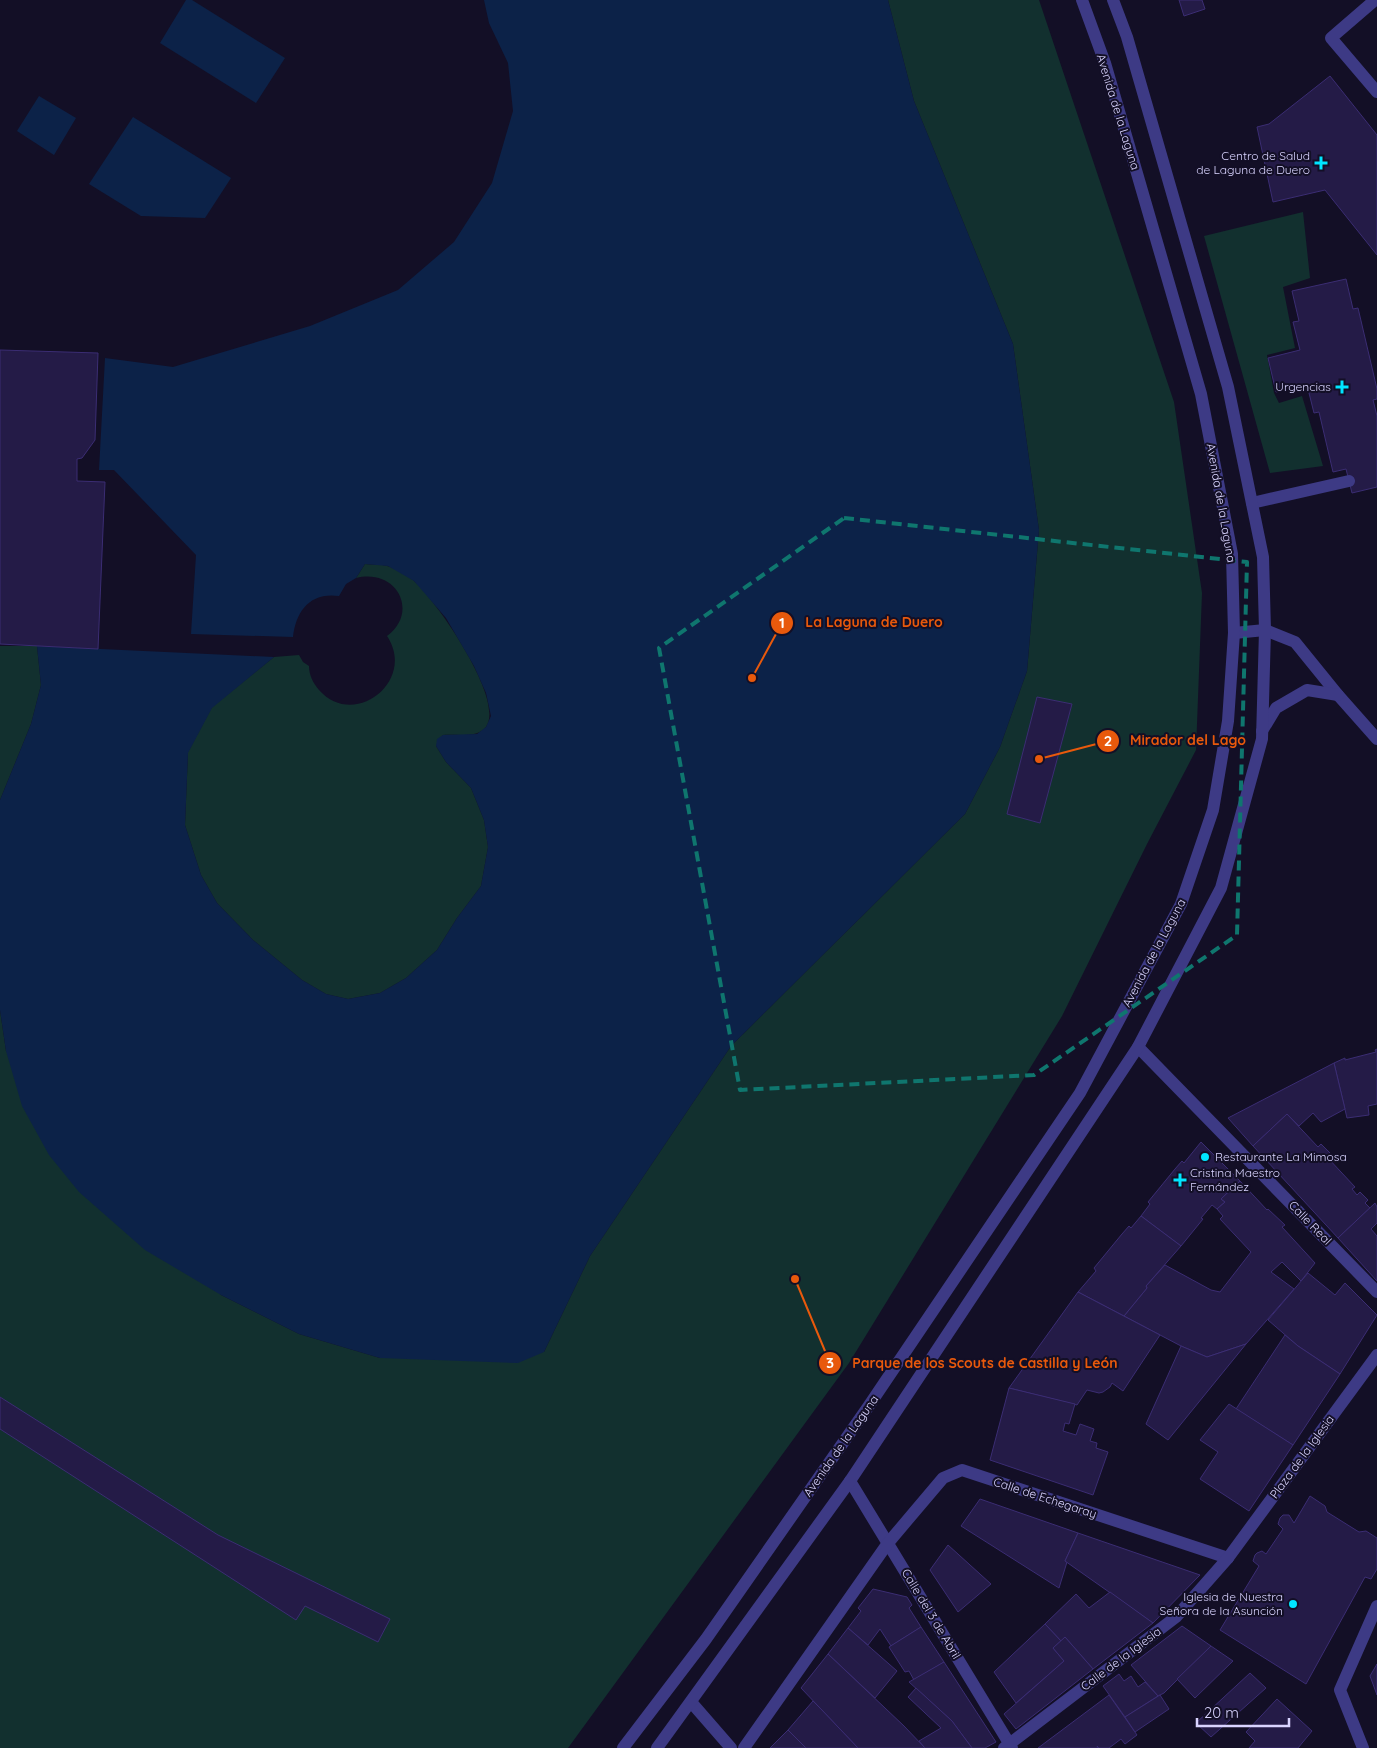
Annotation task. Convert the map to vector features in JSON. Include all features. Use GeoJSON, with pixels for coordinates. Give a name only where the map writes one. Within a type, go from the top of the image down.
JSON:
{"type":"FeatureCollection","features":[{"type":"Feature","properties":{"kind":"street","name":"Avenida de la Laguna"},"geometry":{"type":"LineString","coordinates":[[623,1748],[706,1639],[857,1423],[1080,1092],[1181,904],[1213,810],[1228,721],[1234,633],[1232,554],[1201,394],[1105,63],[1082,0]]}},
{"type":"Feature","properties":{"kind":"street","name":"Avenida de la Laguna"},"geometry":{"type":"LineString","coordinates":[[657,1748],[850,1481],[1138,1047],[1221,888],[1262,739],[1265,630],[1263,557],[1228,387],[1126,37],[1113,0]]}},
{"type":"Feature","properties":{"kind":"street"},"geometry":{"type":"LineString","coordinates":[[1375,0],[1331,38],[1377,92]]}},
{"type":"Feature","properties":{"kind":"street"},"geometry":{"type":"LineString","coordinates":[[1252,503],[1349,481]]}},
{"type":"Feature","properties":{"kind":"street"},"geometry":{"type":"LineString","coordinates":[[1234,633],[1265,630],[1295,642],[1377,739]]}},
{"type":"Feature","properties":{"kind":"street"},"geometry":{"type":"LineString","coordinates":[[1262,731],[1276,708],[1307,690],[1338,695]]}},
{"type":"Feature","properties":{"kind":"street","name":"Calle Real"},"geometry":{"type":"LineString","coordinates":[[1138,1047],[1377,1292]]}},
{"type":"Feature","properties":{"kind":"street","name":"Plaza de la Iglesia"},"geometry":{"type":"LineString","coordinates":[[1228,1558],[1377,1355]]}},
{"type":"Feature","properties":{"kind":"street","name":"Calle de Echegaray"},"geometry":{"type":"LineString","coordinates":[[888,1543],[943,1478],[962,1470],[1228,1558]]}},
{"type":"Feature","properties":{"kind":"street","name":"Calle del 3 de Abril"},"geometry":{"type":"LineString","coordinates":[[850,1481],[1008,1747]]}},
{"type":"Feature","properties":{"kind":"street"},"geometry":{"type":"LineString","coordinates":[[744,1748],[888,1543]]}},
{"type":"Feature","properties":{"kind":"street","name":"Calle de la Iglesia"},"geometry":{"type":"LineString","coordinates":[[1008,1747],[1176,1617],[1228,1558]]}},
{"type":"Feature","properties":{"kind":"street"},"geometry":{"type":"LineString","coordinates":[[1363,1748],[1340,1690],[1377,1606]]}},
{"type":"Feature","properties":{"kind":"street"},"geometry":{"type":"LineString","coordinates":[[691,1702],[731,1748]]}},
{"type":"Feature","properties":{"kind":"highlighted area"},"geometry":{"type":"Polygon","coordinates":[[[844,518],[1247,562],[1237,935],[1034,1075],[740,1090],[659,648],[844,518]]]}},
{"type":"Feature","properties":{"kind":"green space"},"geometry":{"type":"Polygon","coordinates":[[[888,0],[1039,0],[1174,402],[1202,593],[1196,750],[1062,1016],[849,1363],[568,1748],[0,1748],[0,1010],[6,1051],[221,1295],[299,1334],[380,1358],[544,1352],[590,1256],[731,1046],[965,814],[1000,747],[1027,671],[1039,530],[1013,344],[914,101],[888,0]]]}},
{"type":"Feature","properties":{"kind":"green space"},"geometry":{"type":"Polygon","coordinates":[[[1303,212],[1310,278],[1283,287],[1295,348],[1267,355],[1274,393],[1279,403],[1302,396],[1323,466],[1270,473],[1204,236],[1303,212]]]}},
{"type":"Feature","properties":{"kind":"green space"},"geometry":{"type":"Polygon","coordinates":[[[365,564],[390,567],[414,581],[452,629],[479,676],[487,698],[489,716],[484,729],[470,735],[443,735],[436,746],[446,762],[471,788],[484,820],[488,847],[481,886],[457,918],[437,950],[406,978],[380,993],[348,999],[326,994],[302,980],[253,940],[217,903],[201,875],[185,825],[188,752],[212,707],[274,657],[299,655],[303,662],[309,666],[312,679],[319,690],[333,701],[349,705],[364,702],[377,695],[388,683],[394,669],[394,653],[387,636],[397,626],[402,616],[402,605],[399,595],[393,586],[383,580],[371,577],[356,578],[365,564]]]}},
{"type":"Feature","properties":{"kind":"green space"},"geometry":{"type":"Polygon","coordinates":[[[0,646],[37,646],[41,685],[31,724],[0,800],[0,646]]]}},
{"type":"Feature","properties":{"kind":"water"},"geometry":{"type":"Polygon","coordinates":[[[186,0],[192,0],[285,58],[256,103],[160,43],[186,0]]]}},
{"type":"Feature","properties":{"kind":"water"},"geometry":{"type":"Polygon","coordinates":[[[484,0],[888,0],[914,101],[1013,344],[1039,530],[1027,671],[1000,747],[965,814],[731,1046],[590,1256],[544,1352],[518,1363],[380,1358],[299,1334],[221,1295],[145,1250],[79,1192],[49,1155],[22,1106],[6,1051],[0,1010],[0,800],[31,724],[41,685],[37,646],[274,657],[212,708],[188,753],[185,825],[201,875],[217,903],[253,940],[302,980],[326,994],[348,999],[380,993],[406,978],[437,950],[457,918],[481,886],[488,847],[484,820],[471,788],[446,762],[436,746],[437,739],[443,735],[477,734],[486,727],[491,716],[486,693],[474,666],[446,618],[414,581],[388,566],[365,564],[356,578],[346,584],[339,596],[320,597],[306,605],[297,619],[293,637],[191,634],[196,555],[114,470],[99,470],[105,358],[173,367],[310,326],[398,290],[454,242],[492,183],[513,111],[508,63],[489,23],[484,0]]]}},
{"type":"Feature","properties":{"kind":"water"},"geometry":{"type":"Polygon","coordinates":[[[39,96],[76,118],[54,155],[17,131],[39,96]]]}},
{"type":"Feature","properties":{"kind":"water"},"geometry":{"type":"Polygon","coordinates":[[[133,117],[231,178],[205,218],[141,216],[89,184],[133,117]]]}},
{"type":"Feature","properties":{"kind":"building"},"geometry":{"type":"Polygon","coordinates":[[[1179,0],[1202,0],[1205,9],[1184,16],[1179,0]]]}},
{"type":"Feature","properties":{"kind":"building","name":"Centro de Salud de Laguna de Duero"},"geometry":{"type":"Polygon","coordinates":[[[1330,76],[1377,135],[1377,255],[1325,190],[1273,202],[1257,127],[1269,124],[1330,76]]]}},
{"type":"Feature","properties":{"kind":"building","name":"Urgencias"},"geometry":{"type":"Polygon","coordinates":[[[1346,279],[1353,309],[1358,308],[1377,389],[1377,399],[1373,400],[1377,416],[1377,487],[1352,493],[1346,469],[1333,472],[1319,412],[1314,413],[1307,385],[1276,392],[1268,358],[1300,350],[1293,322],[1299,321],[1292,291],[1346,279]]]}},
{"type":"Feature","properties":{"kind":"building"},"geometry":{"type":"Polygon","coordinates":[[[0,350],[98,353],[95,440],[82,458],[77,459],[77,481],[105,482],[98,649],[0,644],[0,350]]]}},
{"type":"Feature","properties":{"kind":"building"},"geometry":{"type":"Polygon","coordinates":[[[1037,697],[1072,704],[1040,823],[1007,814],[1037,697]]]}},
{"type":"Feature","properties":{"kind":"building"},"geometry":{"type":"Polygon","coordinates":[[[1377,1049],[1377,1104],[1368,1106],[1369,1115],[1347,1118],[1334,1063],[1345,1058],[1345,1060],[1376,1052],[1375,1050],[1377,1049]]]}},
{"type":"Feature","properties":{"kind":"building"},"geometry":{"type":"Polygon","coordinates":[[[1334,1063],[1345,1109],[1321,1122],[1313,1113],[1299,1126],[1287,1114],[1253,1146],[1228,1118],[1334,1063]]]}},
{"type":"Feature","properties":{"kind":"building"},"geometry":{"type":"Polygon","coordinates":[[[1287,1114],[1318,1147],[1321,1144],[1331,1154],[1327,1157],[1355,1187],[1352,1189],[1357,1195],[1360,1192],[1368,1200],[1365,1203],[1370,1208],[1338,1238],[1253,1146],[1287,1114]]]}},
{"type":"Feature","properties":{"kind":"building"},"geometry":{"type":"Polygon","coordinates":[[[1201,1142],[1240,1181],[1221,1199],[1225,1202],[1217,1209],[1212,1205],[1181,1246],[1141,1216],[1150,1204],[1148,1202],[1182,1161],[1184,1163],[1201,1142]]]}},
{"type":"Feature","properties":{"kind":"building"},"geometry":{"type":"Polygon","coordinates":[[[1240,1181],[1267,1210],[1285,1225],[1282,1227],[1315,1263],[1301,1281],[1282,1262],[1271,1272],[1294,1289],[1246,1344],[1207,1357],[1181,1346],[1124,1316],[1147,1288],[1146,1286],[1165,1265],[1211,1290],[1220,1292],[1251,1252],[1220,1219],[1223,1216],[1217,1209],[1225,1202],[1221,1199],[1240,1181]]]}},
{"type":"Feature","properties":{"kind":"building"},"geometry":{"type":"Polygon","coordinates":[[[1375,1203],[1377,1207],[1377,1223],[1371,1229],[1377,1236],[1377,1281],[1338,1238],[1375,1203]]]}},
{"type":"Feature","properties":{"kind":"building"},"geometry":{"type":"Polygon","coordinates":[[[1141,1216],[1181,1246],[1146,1286],[1147,1288],[1124,1316],[1078,1292],[1096,1271],[1094,1268],[1122,1234],[1129,1226],[1131,1228],[1141,1216]]]}},
{"type":"Feature","properties":{"kind":"building"},"geometry":{"type":"Polygon","coordinates":[[[1308,1273],[1335,1295],[1345,1283],[1377,1315],[1340,1374],[1298,1346],[1268,1320],[1308,1273]]]}},
{"type":"Feature","properties":{"kind":"building"},"geometry":{"type":"Polygon","coordinates":[[[1078,1292],[1160,1335],[1123,1391],[1112,1383],[1103,1392],[1087,1390],[1077,1405],[1009,1388],[1078,1292]]]}},
{"type":"Feature","properties":{"kind":"building"},"geometry":{"type":"Polygon","coordinates":[[[1285,1335],[1340,1374],[1293,1445],[1236,1409],[1285,1335]]]}},
{"type":"Feature","properties":{"kind":"building"},"geometry":{"type":"Polygon","coordinates":[[[1246,1344],[1168,1440],[1146,1424],[1181,1346],[1207,1357],[1246,1344]]]}},
{"type":"Feature","properties":{"kind":"building"},"geometry":{"type":"Polygon","coordinates":[[[1009,1388],[1075,1404],[1069,1424],[1065,1423],[1063,1431],[1076,1435],[1080,1424],[1094,1429],[1090,1441],[1097,1443],[1096,1448],[1108,1452],[1093,1495],[990,1460],[1009,1388]]]}},
{"type":"Feature","properties":{"kind":"building"},"geometry":{"type":"Polygon","coordinates":[[[0,1397],[218,1535],[390,1619],[378,1642],[305,1606],[296,1620],[0,1429],[0,1397]]]}},
{"type":"Feature","properties":{"kind":"building"},"geometry":{"type":"Polygon","coordinates":[[[1229,1404],[1293,1445],[1249,1511],[1200,1479],[1218,1452],[1200,1440],[1229,1404]]]}},
{"type":"Feature","properties":{"kind":"building","name":"Iglesia de Nuestra Señora de la Asunción"},"geometry":{"type":"Polygon","coordinates":[[[1310,1496],[1325,1506],[1327,1512],[1359,1532],[1366,1531],[1377,1538],[1377,1569],[1371,1579],[1365,1577],[1306,1684],[1220,1630],[1259,1566],[1253,1561],[1255,1555],[1262,1551],[1266,1554],[1283,1529],[1278,1524],[1280,1518],[1283,1515],[1289,1515],[1294,1523],[1310,1496]]]}},
{"type":"Feature","properties":{"kind":"building"},"geometry":{"type":"Polygon","coordinates":[[[980,1499],[1078,1533],[1065,1561],[1067,1562],[1059,1588],[961,1526],[980,1499]]]}},
{"type":"Feature","properties":{"kind":"building"},"geometry":{"type":"Polygon","coordinates":[[[1078,1533],[1200,1575],[1153,1623],[1065,1561],[1078,1533]]]}},
{"type":"Feature","properties":{"kind":"building"},"geometry":{"type":"Polygon","coordinates":[[[948,1545],[991,1584],[958,1612],[930,1570],[948,1545]]]}},
{"type":"Feature","properties":{"kind":"building"},"geometry":{"type":"Polygon","coordinates":[[[873,1589],[907,1597],[912,1605],[909,1608],[921,1627],[891,1646],[880,1629],[868,1645],[848,1628],[861,1611],[858,1608],[873,1589]]]}},
{"type":"Feature","properties":{"kind":"building"},"geometry":{"type":"Polygon","coordinates":[[[1110,1592],[1153,1623],[1093,1669],[1065,1637],[1061,1641],[1045,1624],[1076,1594],[1089,1608],[1110,1592]]]}},
{"type":"Feature","properties":{"kind":"building"},"geometry":{"type":"Polygon","coordinates":[[[1045,1624],[1061,1641],[1053,1648],[1064,1661],[1016,1703],[994,1672],[1045,1624]]]}},
{"type":"Feature","properties":{"kind":"building"},"geometry":{"type":"Polygon","coordinates":[[[1182,1626],[1211,1646],[1164,1693],[1158,1696],[1131,1665],[1182,1626]]]}},
{"type":"Feature","properties":{"kind":"building"},"geometry":{"type":"Polygon","coordinates":[[[921,1627],[944,1662],[914,1680],[909,1671],[905,1672],[889,1647],[921,1627]]]}},
{"type":"Feature","properties":{"kind":"building"},"geometry":{"type":"Polygon","coordinates":[[[848,1628],[897,1671],[875,1698],[828,1654],[848,1628]]]}},
{"type":"Feature","properties":{"kind":"building"},"geometry":{"type":"Polygon","coordinates":[[[1065,1637],[1093,1669],[1016,1729],[1004,1714],[1064,1661],[1053,1648],[1065,1637]]]}},
{"type":"Feature","properties":{"kind":"building"},"geometry":{"type":"Polygon","coordinates":[[[1211,1646],[1233,1661],[1195,1698],[1177,1679],[1211,1646]]]}},
{"type":"Feature","properties":{"kind":"building"},"geometry":{"type":"Polygon","coordinates":[[[828,1654],[925,1748],[858,1748],[801,1688],[828,1654]]]}},
{"type":"Feature","properties":{"kind":"building"},"geometry":{"type":"Polygon","coordinates":[[[944,1662],[996,1742],[985,1748],[972,1748],[952,1721],[909,1682],[944,1662]]]}},
{"type":"Feature","properties":{"kind":"building"},"geometry":{"type":"Polygon","coordinates":[[[1377,1664],[1377,1695],[1370,1676],[1377,1664]]]}},
{"type":"Feature","properties":{"kind":"building"},"geometry":{"type":"Polygon","coordinates":[[[1250,1673],[1266,1688],[1211,1737],[1196,1723],[1250,1673]]]}},
{"type":"Feature","properties":{"kind":"building"},"geometry":{"type":"Polygon","coordinates":[[[1119,1674],[1124,1681],[1131,1676],[1138,1687],[1145,1682],[1158,1696],[1125,1717],[1103,1686],[1119,1674]]]}},
{"type":"Feature","properties":{"kind":"building"},"geometry":{"type":"Polygon","coordinates":[[[916,1688],[952,1721],[972,1748],[925,1748],[919,1741],[941,1728],[908,1697],[916,1688]]]}},
{"type":"Feature","properties":{"kind":"building"},"geometry":{"type":"Polygon","coordinates":[[[1109,1695],[1137,1735],[1125,1744],[1121,1739],[1109,1748],[1099,1748],[1097,1746],[1098,1748],[1038,1748],[1109,1695]]]}},
{"type":"Feature","properties":{"kind":"building"},"geometry":{"type":"Polygon","coordinates":[[[1160,1695],[1169,1709],[1135,1732],[1125,1717],[1160,1695]]]}},
{"type":"Feature","properties":{"kind":"building"},"geometry":{"type":"Polygon","coordinates":[[[1277,1699],[1312,1731],[1298,1748],[1249,1748],[1255,1741],[1246,1732],[1277,1699]]]}},
{"type":"Feature","properties":{"kind":"building"},"geometry":{"type":"Polygon","coordinates":[[[813,1701],[858,1748],[806,1748],[788,1730],[813,1701]]]}},
{"type":"Feature","properties":{"kind":"building"},"geometry":{"type":"Polygon","coordinates":[[[788,1730],[806,1748],[770,1748],[788,1730]]]}},
{"type":"Feature","properties":{"kind":"place","name":"Centro de Salud de Laguna de Duero"},"geometry":{"type":"Point","coordinates":[1321,163]}},
{"type":"Feature","properties":{"kind":"place","name":"Urgencias"},"geometry":{"type":"Point","coordinates":[1342,387]}},
{"type":"Feature","properties":{"kind":"place","name":"La Laguna de Duero"},"geometry":{"type":"Point","coordinates":[752,678]}},
{"type":"Feature","properties":{"kind":"place","name":"Mirador del Lago"},"geometry":{"type":"Point","coordinates":[1039,759]}},
{"type":"Feature","properties":{"kind":"place","name":"Restaurante La Mimosa"},"geometry":{"type":"Point","coordinates":[1205,1157]}},
{"type":"Feature","properties":{"kind":"place","name":"Cristina Maestro Fernández"},"geometry":{"type":"Point","coordinates":[1180,1180]}},
{"type":"Feature","properties":{"kind":"place","name":"Parque de los Scouts de Castilla y León"},"geometry":{"type":"Point","coordinates":[795,1279]}},
{"type":"Feature","properties":{"kind":"place","name":"Iglesia de Nuestra Señora de la Asunción"},"geometry":{"type":"Point","coordinates":[1293,1604]}}]}
